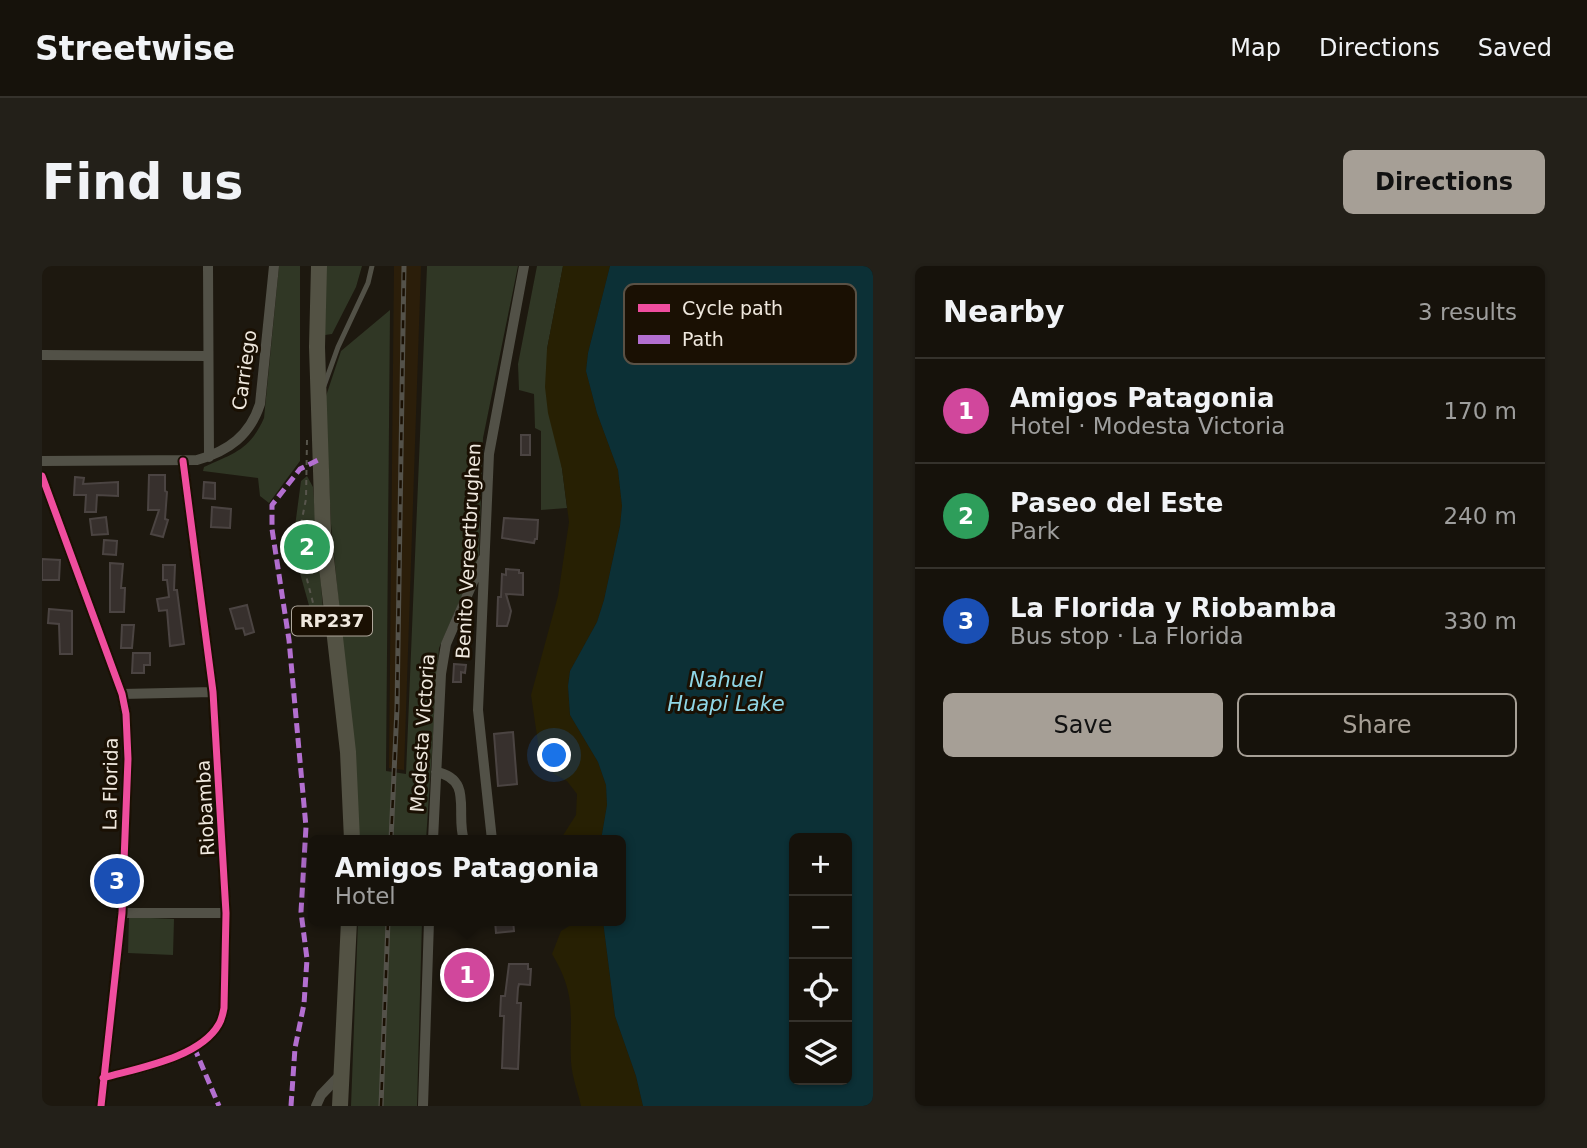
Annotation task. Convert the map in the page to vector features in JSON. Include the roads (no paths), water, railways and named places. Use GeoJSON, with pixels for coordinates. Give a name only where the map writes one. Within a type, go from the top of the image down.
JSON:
{"type":"FeatureCollection","features":[{"type":"Feature","properties":{"kind":"main road","name":"RP237"},"geometry":{"type":"LineString","coordinates":[[319,266],[317,347],[323,532],[348,752],[352,835]]}},
{"type":"Feature","properties":{"kind":"main road"},"geometry":{"type":"LineString","coordinates":[[340,1106],[349,926]]}},
{"type":"Feature","properties":{"kind":"street"},"geometry":{"type":"LineString","coordinates":[[42,461],[183,461],[209,457],[208,266]]}},
{"type":"Feature","properties":{"kind":"street","name":"Carriego"},"geometry":{"type":"LineString","coordinates":[[209,457],[239,440],[254,422],[260,404],[274,266]]}},
{"type":"Feature","properties":{"kind":"street","name":"Benito Vereertbrughen"},"geometry":{"type":"LineString","coordinates":[[491,835],[478,710],[489,454],[524,266]]}},
{"type":"Feature","properties":{"kind":"street"},"geometry":{"type":"LineString","coordinates":[[42,355],[208,356]]}},
{"type":"Feature","properties":{"kind":"street","name":"Riobamba"},"geometry":{"type":"LineString","coordinates":[[103,1078],[175,1057],[194,1047],[220,1023],[226,987],[226,913],[213,692],[183,461]]}},
{"type":"Feature","properties":{"kind":"street","name":"La Florida"},"geometry":{"type":"LineString","coordinates":[[42,476],[127,714],[128,759],[122,913],[101,1106]]}},
{"type":"Feature","properties":{"kind":"street","name":"Modesta Victoria"},"geometry":{"type":"LineString","coordinates":[[433,835],[441,674],[446,644],[486,553]]}},
{"type":"Feature","properties":{"kind":"street"},"geometry":{"type":"LineString","coordinates":[[122,694],[213,692]]}},
{"type":"Feature","properties":{"kind":"street"},"geometry":{"type":"LineString","coordinates":[[436,772],[449,774],[460,788],[463,835]]}},
{"type":"Feature","properties":{"kind":"street"},"geometry":{"type":"LineString","coordinates":[[122,913],[226,913]]}},
{"type":"Feature","properties":{"kind":"street"},"geometry":{"type":"LineString","coordinates":[[423,1106],[429,926]]}},
{"type":"Feature","properties":{"kind":"street"},"geometry":{"type":"LineString","coordinates":[[316,1106],[321,1095],[342,1074]]}},
{"type":"Feature","properties":{"kind":"lane"},"geometry":{"type":"LineString","coordinates":[[318,402],[338,347],[368,283],[372,266]]}},
{"type":"Feature","properties":{"kind":"lane"},"geometry":{"type":"LineString","coordinates":[[317,347],[338,347]]}},
{"type":"Feature","properties":{"kind":"water","name":"Nahuel Huapi Lake"},"geometry":{"type":"Polygon","coordinates":[[[610,266],[873,266],[873,1106],[643,1106],[636,1076],[615,1016],[604,926],[626,926],[626,835],[602,835],[607,805],[606,785],[598,762],[570,715],[568,686],[570,671],[597,622],[620,526],[622,506],[618,470],[597,413],[586,371],[610,266]]]}},
{"type":"Feature","properties":{"kind":"railway"},"geometry":{"type":"LineString","coordinates":[[391,835],[397,708],[404,266]]}},
{"type":"Feature","properties":{"kind":"railway"},"geometry":{"type":"LineString","coordinates":[[381,1106],[388,926]]}},
{"type":"Feature","properties":{"kind":"place","name":"Paseo del Este"},"geometry":{"type":"Point","coordinates":[307,547]}},
{"type":"Feature","properties":{"kind":"place","name":"La Florida y Riobamba"},"geometry":{"type":"Point","coordinates":[117,881]}},
{"type":"Feature","properties":{"kind":"place","name":"Amigos Patagonia"},"geometry":{"type":"Point","coordinates":[467,975]}}]}
